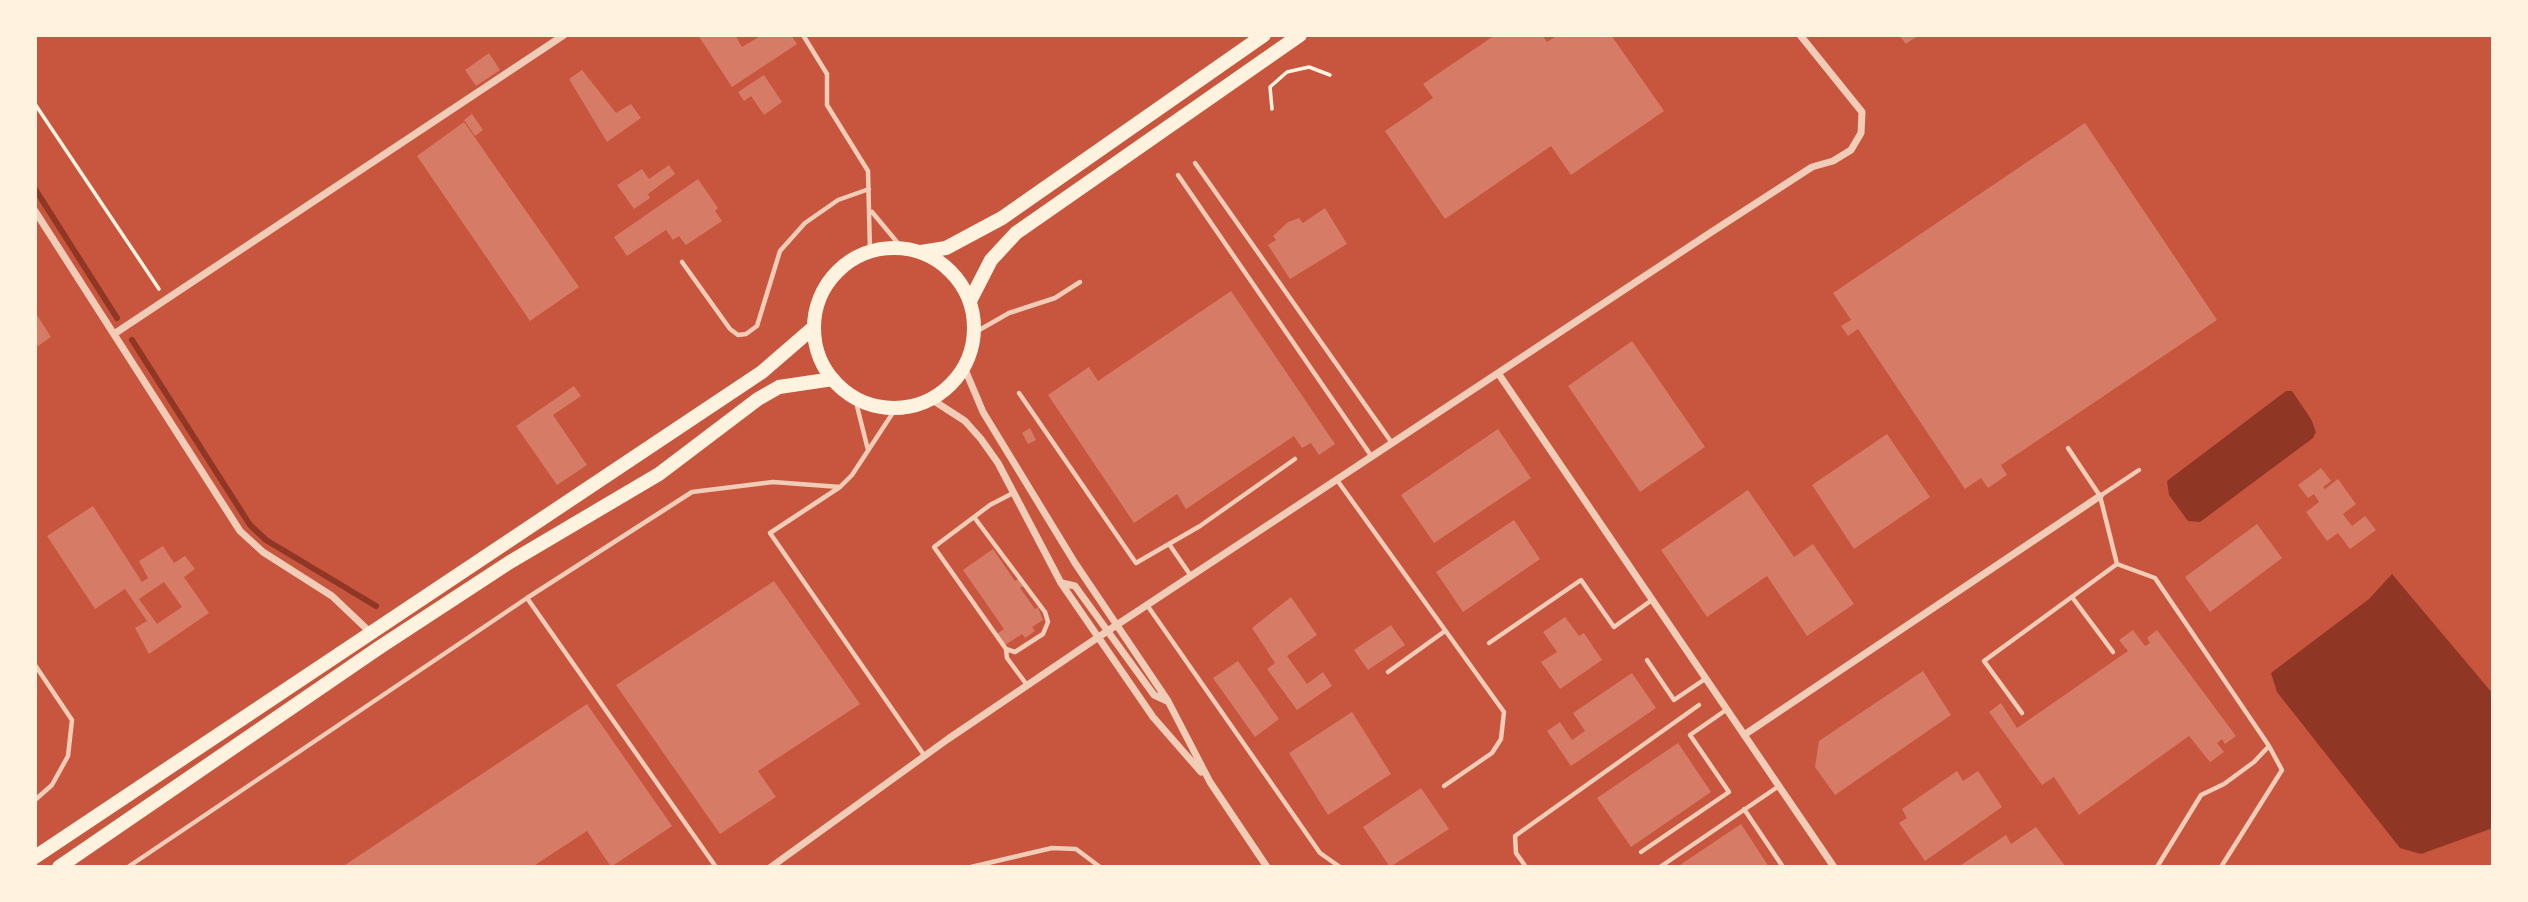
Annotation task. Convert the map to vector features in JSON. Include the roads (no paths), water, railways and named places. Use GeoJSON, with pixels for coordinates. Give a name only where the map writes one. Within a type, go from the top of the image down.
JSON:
{"type":"FeatureCollection","features":[{"type":"Feature","properties":{"kind":"main road"},"geometry":{"type":"LineString","coordinates":[[921,253],[946,248],[1002,218],[1264,35]]}},
{"type":"Feature","properties":{"kind":"main road"},"geometry":{"type":"LineString","coordinates":[[970,301],[991,260],[1016,233],[1300,35]]}},
{"type":"Feature","properties":{"kind":"main road"},"geometry":{"type":"LineString","coordinates":[[902,248],[921,253],[942,264],[958,281],[970,301],[974,333],[964,367],[950,385],[931,399],[896,408],[868,404],[855,398],[833,379],[822,364],[814,327],[818,302],[829,280],[841,268],[870,251],[902,248]]}},
{"type":"Feature","properties":{"kind":"main road"},"geometry":{"type":"LineString","coordinates":[[35,857],[762,372],[814,327]]}},
{"type":"Feature","properties":{"kind":"main road"},"geometry":{"type":"LineString","coordinates":[[60,867],[391,639],[510,562],[659,474],[758,399],[779,387],[833,379]]}},
{"type":"Feature","properties":{"kind":"street"},"geometry":{"type":"LineString","coordinates":[[114,334],[483,92],[564,35]]}},
{"type":"Feature","properties":{"kind":"street"},"geometry":{"type":"LineString","coordinates":[[771,867],[924,755],[1107,631],[1812,167],[1833,161],[1851,150],[1861,133],[1862,112],[1800,35]]}},
{"type":"Feature","properties":{"kind":"street"},"geometry":{"type":"LineString","coordinates":[[35,211],[240,531],[263,552],[332,596],[371,633]]}},
{"type":"Feature","properties":{"kind":"street"},"geometry":{"type":"LineString","coordinates":[[964,367],[983,412],[1115,626],[1168,701],[1210,782],[1267,867]]}},
{"type":"Feature","properties":{"kind":"street"},"geometry":{"type":"LineString","coordinates":[[1498,373],[1834,867]]}},
{"type":"Feature","properties":{"kind":"street"},"geometry":{"type":"LineString","coordinates":[[931,399],[965,421],[981,439],[1014,492],[1061,583],[1097,638],[1153,717],[1210,782]]}},
{"type":"Feature","properties":{"kind":"street"},"geometry":{"type":"LineString","coordinates":[[1744,735],[2100,496]]}},
{"type":"Feature","properties":{"kind":"street"},"geometry":{"type":"LineString","coordinates":[[1061,583],[1075,586],[1154,695],[1168,701]]}},
{"type":"Feature","properties":{"kind":"lane"},"geometry":{"type":"LineString","coordinates":[[803,35],[827,74],[827,105],[868,171],[870,251]]}},
{"type":"Feature","properties":{"kind":"lane"},"geometry":{"type":"LineString","coordinates":[[1195,163],[1392,443]]}},
{"type":"Feature","properties":{"kind":"lane"},"geometry":{"type":"LineString","coordinates":[[1178,175],[1372,457]]}},
{"type":"Feature","properties":{"kind":"lane"},"geometry":{"type":"LineString","coordinates":[[682,262],[730,329],[738,335],[746,334],[757,326],[780,251],[805,223],[838,200],[869,189]]}},
{"type":"Feature","properties":{"kind":"lane"},"geometry":{"type":"LineString","coordinates":[[871,212],[902,248]]}},
{"type":"Feature","properties":{"kind":"lane"},"geometry":{"type":"LineString","coordinates":[[974,333],[1009,313],[1055,298],[1080,282]]}},
{"type":"Feature","properties":{"kind":"lane"},"geometry":{"type":"LineString","coordinates":[[1019,393],[1136,563],[1169,544],[1295,459]]}},
{"type":"Feature","properties":{"kind":"lane"},"geometry":{"type":"LineString","coordinates":[[855,398],[868,451]]}},
{"type":"Feature","properties":{"kind":"lane"},"geometry":{"type":"LineString","coordinates":[[896,408],[840,487],[770,533],[924,755]]}},
{"type":"Feature","properties":{"kind":"lane"},"geometry":{"type":"LineString","coordinates":[[2068,448],[2100,496],[2117,564]]}},
{"type":"Feature","properties":{"kind":"lane"},"geometry":{"type":"LineString","coordinates":[[2100,496],[2139,470]]}},
{"type":"Feature","properties":{"kind":"lane"},"geometry":{"type":"LineString","coordinates":[[1337,480],[1504,712],[1501,739],[1492,753],[1444,786]]}},
{"type":"Feature","properties":{"kind":"lane"},"geometry":{"type":"LineString","coordinates":[[128,867],[527,598],[692,492],[773,482],[840,487]]}},
{"type":"Feature","properties":{"kind":"lane"},"geometry":{"type":"LineString","coordinates":[[1014,492],[934,547],[1006,649],[1007,658],[1027,685]]}},
{"type":"Feature","properties":{"kind":"lane"},"geometry":{"type":"LineString","coordinates":[[974,517],[1045,612],[1048,622],[1043,634],[1015,652],[1006,649]]}},
{"type":"Feature","properties":{"kind":"lane"},"geometry":{"type":"LineString","coordinates":[[1169,544],[1191,576]]}},
{"type":"Feature","properties":{"kind":"lane"},"geometry":{"type":"LineString","coordinates":[[2022,713],[1984,661],[2117,564]]}},
{"type":"Feature","properties":{"kind":"lane"},"geometry":{"type":"LineString","coordinates":[[2117,564],[2155,578],[2269,746],[2282,770],[2221,867]]}},
{"type":"Feature","properties":{"kind":"lane"},"geometry":{"type":"LineString","coordinates":[[1489,643],[1581,580],[1614,626],[1652,600]]}},
{"type":"Feature","properties":{"kind":"lane"},"geometry":{"type":"LineString","coordinates":[[2072,597],[2113,652]]}},
{"type":"Feature","properties":{"kind":"lane"},"geometry":{"type":"LineString","coordinates":[[527,598],[716,867]]}},
{"type":"Feature","properties":{"kind":"lane"},"geometry":{"type":"LineString","coordinates":[[1147,605],[1320,853],[1340,867]]}},
{"type":"Feature","properties":{"kind":"lane"},"geometry":{"type":"LineString","coordinates":[[1388,672],[1445,631]]}},
{"type":"Feature","properties":{"kind":"lane"},"geometry":{"type":"LineString","coordinates":[[1647,660],[1674,700],[1706,678]]}},
{"type":"Feature","properties":{"kind":"lane"},"geometry":{"type":"LineString","coordinates":[[35,665],[72,720],[68,756],[52,785],[35,800]]}},
{"type":"Feature","properties":{"kind":"lane"},"geometry":{"type":"LineString","coordinates":[[1526,867],[1516,853],[1514,836],[1699,705]]}},
{"type":"Feature","properties":{"kind":"lane"},"geometry":{"type":"LineString","coordinates":[[1640,852],[1729,792],[1690,735],[1727,709]]}},
{"type":"Feature","properties":{"kind":"lane"},"geometry":{"type":"LineString","coordinates":[[2157,867],[2201,795],[2224,784],[2254,762],[2269,746]]}},
{"type":"Feature","properties":{"kind":"lane"},"geometry":{"type":"LineString","coordinates":[[1661,867],[1779,786]]}},
{"type":"Feature","properties":{"kind":"lane"},"geometry":{"type":"LineString","coordinates":[[1744,809],[1783,867]]}},
{"type":"Feature","properties":{"kind":"lane"},"geometry":{"type":"LineString","coordinates":[[971,867],[1052,848],[1076,849],[1100,867]]}},
{"type":"Feature","properties":{"kind":"waterway"},"geometry":{"type":"LineString","coordinates":[[35,189],[117,318]]}},
{"type":"Feature","properties":{"kind":"waterway"},"geometry":{"type":"LineString","coordinates":[[132,340],[250,525],[266,540],[376,606]]}}]}
